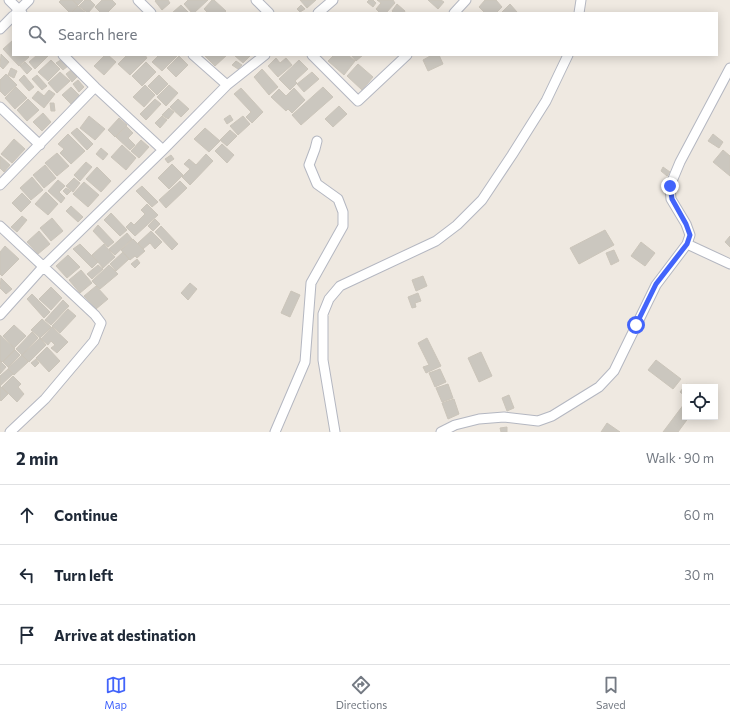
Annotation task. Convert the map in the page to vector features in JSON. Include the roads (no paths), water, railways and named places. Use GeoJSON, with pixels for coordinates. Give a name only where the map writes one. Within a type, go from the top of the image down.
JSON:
{"type":"FeatureCollection","features":[{"type":"Feature","properties":{"kind":"street"},"geometry":{"type":"LineString","coordinates":[[9,0],[16,12]]}},
{"type":"Feature","properties":{"kind":"street"},"geometry":{"type":"LineString","coordinates":[[18,12],[29,0]]}},
{"type":"Feature","properties":{"kind":"street"},"geometry":{"type":"LineString","coordinates":[[138,0],[150,12]]}},
{"type":"Feature","properties":{"kind":"street"},"geometry":{"type":"LineString","coordinates":[[256,0],[268,12]]}},
{"type":"Feature","properties":{"kind":"street"},"geometry":{"type":"LineString","coordinates":[[319,12],[333,0]]}},
{"type":"Feature","properties":{"kind":"street"},"geometry":{"type":"LineString","coordinates":[[455,12],[466,0]]}},
{"type":"Feature","properties":{"kind":"street"},"geometry":{"type":"LineString","coordinates":[[579,12],[581,0]]}},
{"type":"Feature","properties":{"kind":"street"},"geometry":{"type":"LineString","coordinates":[[0,30],[12,18]]}},
{"type":"Feature","properties":{"kind":"street"},"geometry":{"type":"LineString","coordinates":[[64,56],[163,150]]}},
{"type":"Feature","properties":{"kind":"street"},"geometry":{"type":"LineString","coordinates":[[194,56],[227,85]]}},
{"type":"Feature","properties":{"kind":"street"},"geometry":{"type":"LineString","coordinates":[[0,315],[44,266],[163,150],[227,85],[265,56]]}},
{"type":"Feature","properties":{"kind":"street"},"geometry":{"type":"LineString","coordinates":[[313,56],[358,102],[406,56]]}},
{"type":"Feature","properties":{"kind":"street"},"geometry":{"type":"LineString","coordinates":[[335,432],[323,360],[323,314],[329,299],[340,286],[436,241],[457,225],[482,200],[546,101],[568,56]]}},
{"type":"Feature","properties":{"kind":"street"},"geometry":{"type":"LineString","coordinates":[[441,432],[454,425],[479,419],[504,417],[538,421],[552,416],[599,387],[614,371],[656,284],[687,244],[690,235],[686,224],[672,199],[670,186],[680,162],[730,68]]}},
{"type":"Feature","properties":{"kind":"street"},"geometry":{"type":"LineString","coordinates":[[0,185],[95,87]]}},
{"type":"Feature","properties":{"kind":"street"},"geometry":{"type":"LineString","coordinates":[[0,107],[40,145]]}},
{"type":"Feature","properties":{"kind":"street"},"geometry":{"type":"LineString","coordinates":[[275,432],[305,362],[311,283],[343,226],[343,212],[338,199],[317,184],[309,165],[317,141]]}},
{"type":"Feature","properties":{"kind":"street"},"geometry":{"type":"LineString","coordinates":[[0,226],[44,266],[95,315],[101,323],[94,341],[45,399],[10,432]]}},
{"type":"Feature","properties":{"kind":"street"},"geometry":{"type":"LineString","coordinates":[[687,244],[730,264]]}}]}
